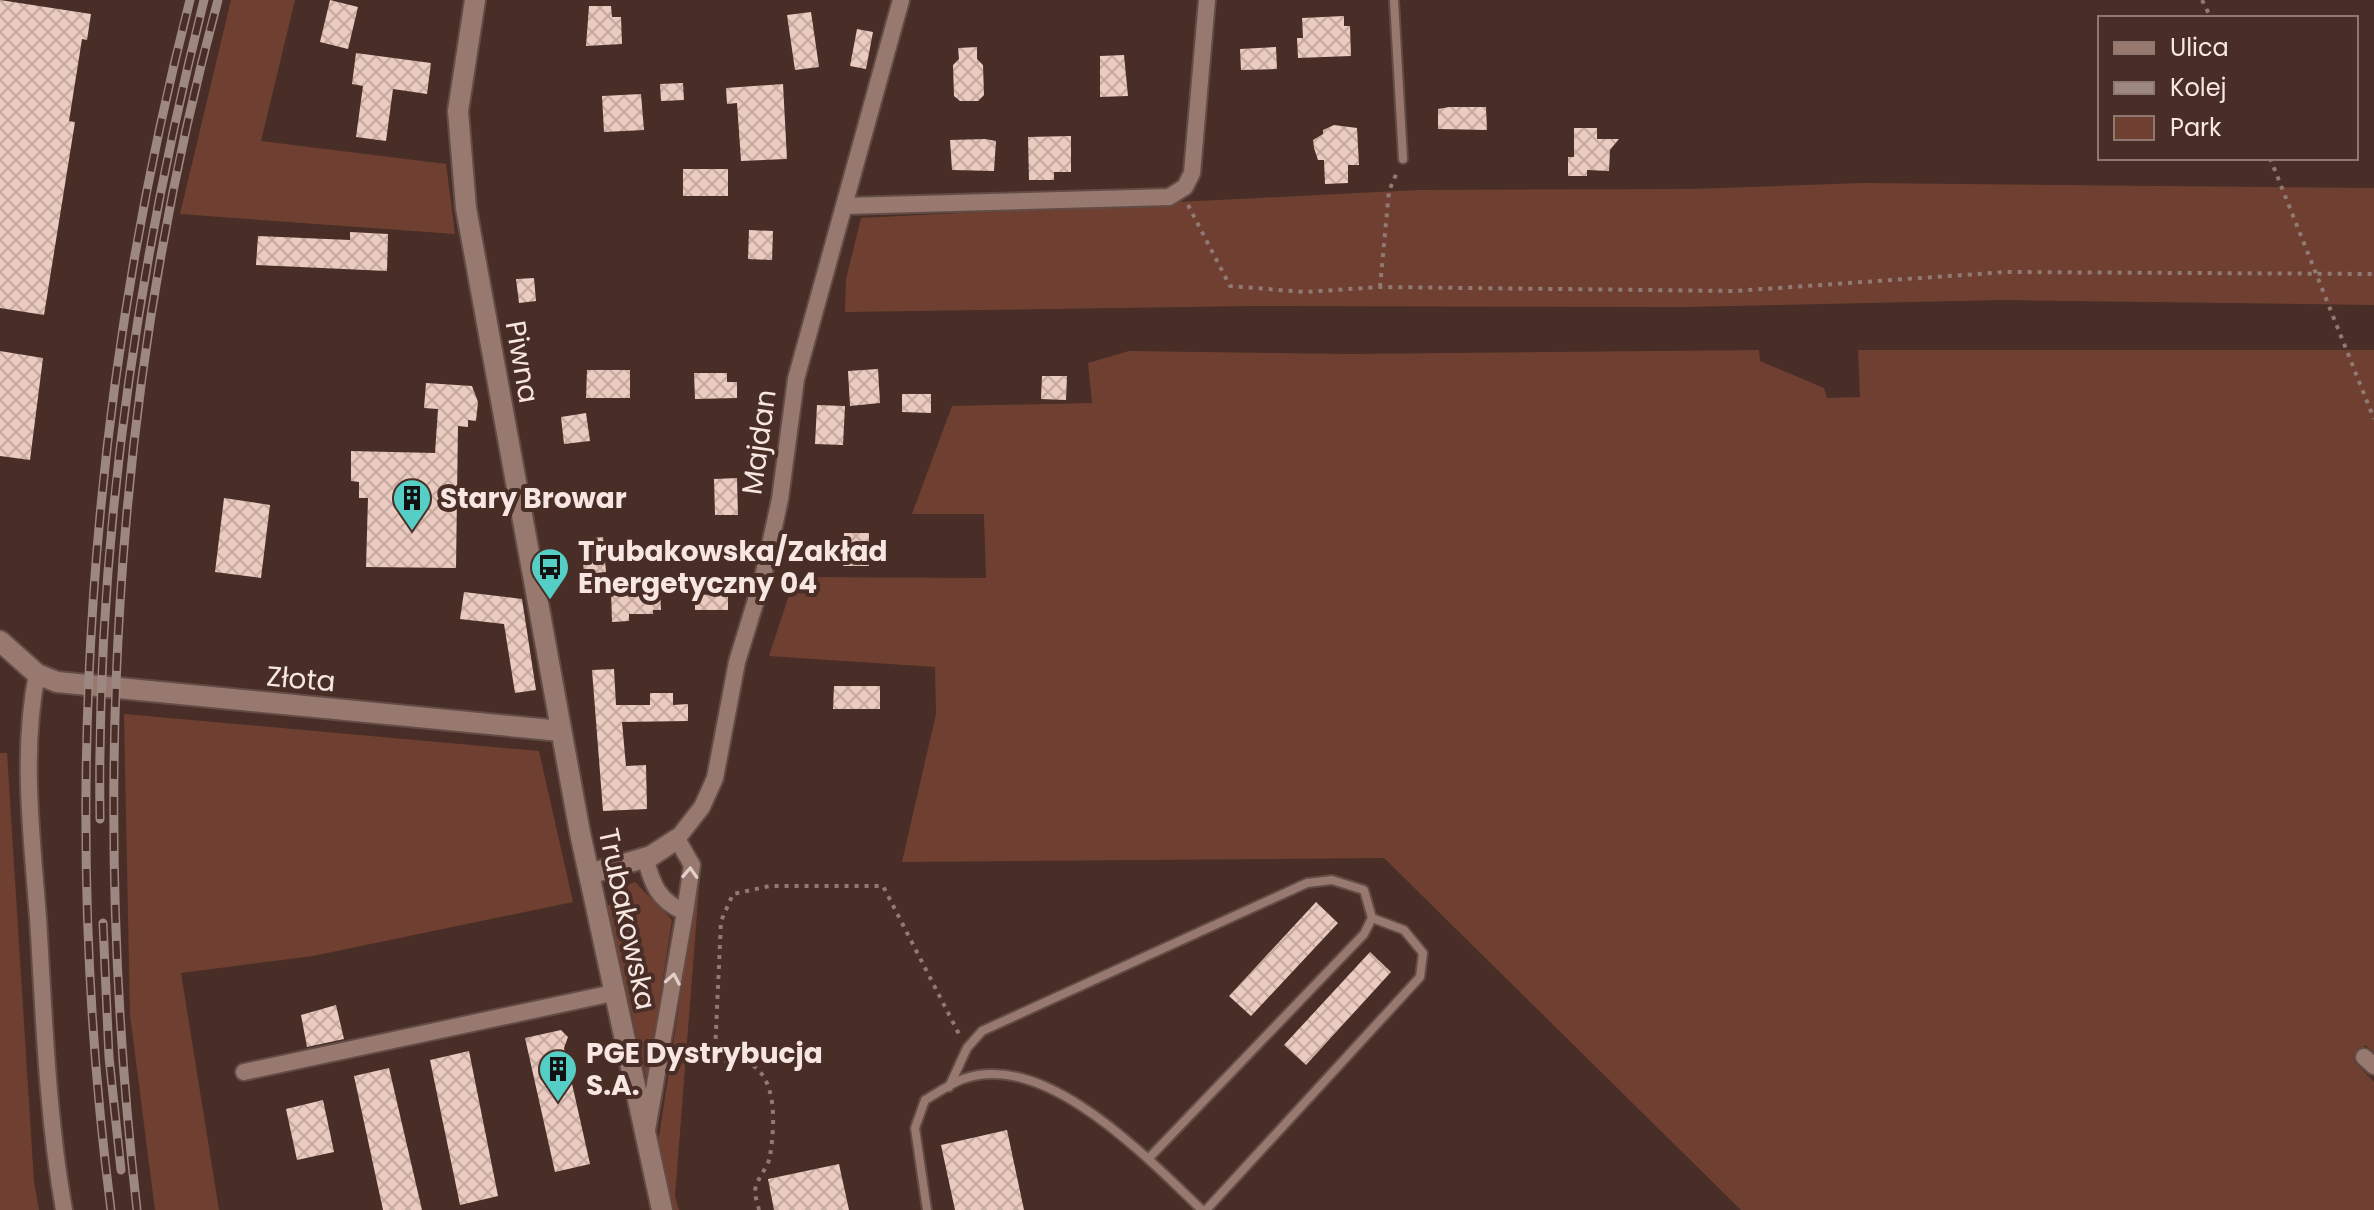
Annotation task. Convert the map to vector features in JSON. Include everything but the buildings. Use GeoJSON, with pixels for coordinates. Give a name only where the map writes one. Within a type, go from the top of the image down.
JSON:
{"type":"FeatureCollection","features":[{"type":"Feature","properties":{"kind":"street","name":"Piwna"},"geometry":{"type":"LineString","coordinates":[[475,0],[458,111],[466,208],[561,731]]}},
{"type":"Feature","properties":{"kind":"street","name":"Majdan"},"geometry":{"type":"LineString","coordinates":[[589,874],[645,857],[677,839],[702,807],[715,778],[737,662],[763,577],[780,499],[796,379],[901,0]]}},
{"type":"Feature","properties":{"kind":"street"},"geometry":{"type":"LineString","coordinates":[[844,206],[1169,197],[1185,187],[1192,173],[1207,0]]}},
{"type":"Feature","properties":{"kind":"street"},"geometry":{"type":"LineString","coordinates":[[0,641],[37,674],[31,704],[31,823],[43,1006],[64,1210]]}},
{"type":"Feature","properties":{"kind":"street","name":"Złota"},"geometry":{"type":"LineString","coordinates":[[37,674],[57,682],[88,687],[561,731]]}},
{"type":"Feature","properties":{"kind":"street","name":"Trubakowska"},"geometry":{"type":"LineString","coordinates":[[561,731],[613,993],[662,1210]]}},
{"type":"Feature","properties":{"kind":"street"},"geometry":{"type":"LineString","coordinates":[[646,1139],[692,865],[677,839]]}},
{"type":"Feature","properties":{"kind":"street"},"geometry":{"type":"LineString","coordinates":[[645,857],[658,894],[664,901],[685,912]]}},
{"type":"Feature","properties":{"kind":"street"},"geometry":{"type":"LineString","coordinates":[[244,1072],[613,993]]}},
{"type":"Feature","properties":{"kind":"lane"},"geometry":{"type":"LineString","coordinates":[[1394,0],[1403,159]]}},
{"type":"Feature","properties":{"kind":"lane"},"geometry":{"type":"LineString","coordinates":[[949,1087],[967,1048],[982,1031],[1307,883],[1332,880],[1364,890],[1372,918],[1364,934],[1148,1159]]}},
{"type":"Feature","properties":{"kind":"lane"},"geometry":{"type":"LineString","coordinates":[[927,1210],[915,1128],[925,1100],[965,1078],[1003,1076],[1042,1083],[1084,1107],[1204,1210],[1420,977],[1423,953],[1404,930],[1372,918]]}},
{"type":"Feature","properties":{"kind":"path"},"geometry":{"type":"LineString","coordinates":[[1380,287],[1389,191],[1403,159]]}},
{"type":"Feature","properties":{"kind":"path"},"geometry":{"type":"LineString","coordinates":[[2271,160],[2374,419]]}},
{"type":"Feature","properties":{"kind":"path"},"geometry":{"type":"LineString","coordinates":[[1185,187],[1189,213],[1230,286],[1305,292],[1380,287],[1735,291],[2006,272],[2374,274]]}},
{"type":"Feature","properties":{"kind":"path"},"geometry":{"type":"LineString","coordinates":[[759,1210],[755,1190],[770,1158],[771,1088],[763,1071],[749,1063],[724,1061],[715,1052],[721,921],[733,894],[770,886],[883,886],[967,1048]]}},
{"type":"Feature","properties":{"kind":"green space"},"geometry":{"type":"Polygon","coordinates":[[[231,0],[295,0],[261,141],[446,164],[455,234],[180,214],[231,0]]]}},
{"type":"Feature","properties":{"kind":"green space"},"geometry":{"type":"Polygon","coordinates":[[[1863,183],[2374,188],[2374,305],[2002,300],[1684,307],[1253,306],[845,312],[846,279],[861,218],[1417,190],[1692,189],[1863,183]]]}},
{"type":"Feature","properties":{"kind":"green space"},"geometry":{"type":"Polygon","coordinates":[[[1759,350],[1760,361],[1824,388],[1827,398],[1860,397],[1858,350],[2374,350],[2374,1052],[2365,1045],[2354,1061],[2374,1082],[2374,1210],[1741,1210],[1384,858],[902,862],[936,714],[935,667],[769,656],[795,577],[986,578],[984,514],[912,514],[952,406],[1092,403],[1088,363],[1129,351],[1349,354],[1759,350]]]}},
{"type":"Feature","properties":{"kind":"green space"},"geometry":{"type":"Polygon","coordinates":[[[124,714],[539,751],[573,902],[313,956],[181,973],[219,1210],[155,1210],[130,1015],[124,714]]]}},
{"type":"Feature","properties":{"kind":"green space"},"geometry":{"type":"Polygon","coordinates":[[[0,753],[7,753],[34,1182],[39,1210],[0,1210],[0,753]]]}},
{"type":"Feature","properties":{"kind":"green space"},"geometry":{"type":"Polygon","coordinates":[[[701,862],[675,1196],[679,1210],[673,1210],[658,1143],[701,862]]]}},
{"type":"Feature","properties":{"kind":"green space"},"geometry":{"type":"Polygon","coordinates":[[[635,882],[672,920],[647,1082],[607,905],[614,905],[617,889],[635,882]]]}},
{"type":"Feature","properties":{"kind":"railway"},"geometry":{"type":"LineString","coordinates":[[111,1210],[95,1058],[87,906],[87,754],[93,601],[107,449],[128,298],[155,148],[190,0]]}},
{"type":"Feature","properties":{"kind":"railway"},"geometry":{"type":"LineString","coordinates":[[100,819],[105,612],[125,406],[159,202],[204,0]]}},
{"type":"Feature","properties":{"kind":"railway"},"geometry":{"type":"LineString","coordinates":[[137,1210],[123,1058],[115,906],[114,753],[120,601],[133,449],[154,298],[182,149],[218,0]]}},
{"type":"Feature","properties":{"kind":"railway"},"geometry":{"type":"LineString","coordinates":[[103,923],[109,1057],[121,1170]]}},
{"type":"Feature","properties":{"kind":"place","name":"Stary Browar"},"geometry":{"type":"Point","coordinates":[412,532]}},
{"type":"Feature","properties":{"kind":"place","name":"Trubakowska/Zakład Energetyczny 04"},"geometry":{"type":"Point","coordinates":[550,601]}},
{"type":"Feature","properties":{"kind":"place","name":"PGE Dystrybucja S.A."},"geometry":{"type":"Point","coordinates":[558,1103]}}]}
